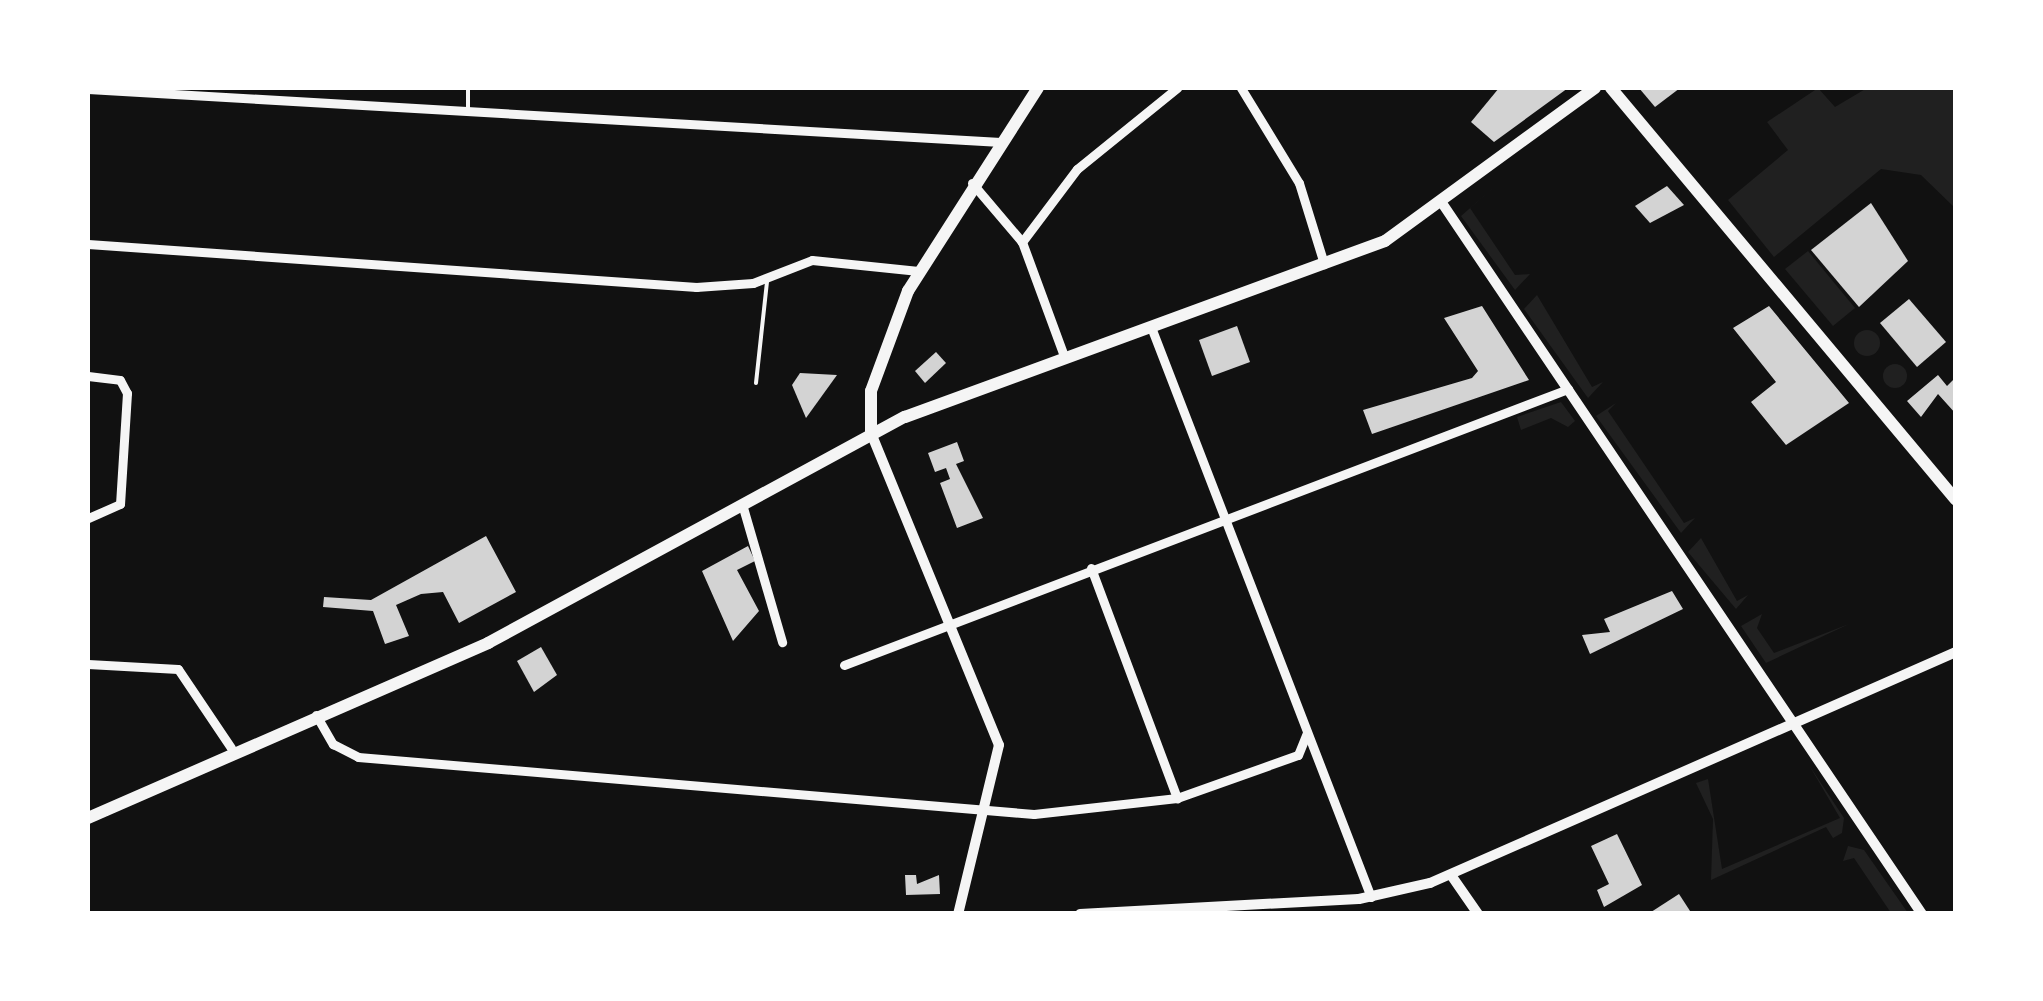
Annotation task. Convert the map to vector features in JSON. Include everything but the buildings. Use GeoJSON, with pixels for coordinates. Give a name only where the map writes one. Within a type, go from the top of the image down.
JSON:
{"type":"FeatureCollection","features":[{"type":"Feature","properties":{"kind":"main road"},"geometry":{"type":"LineString","coordinates":[[871,433],[876,373],[918,271],[972,183],[1038,88]]}},
{"type":"Feature","properties":{"kind":"main road"},"geometry":{"type":"LineString","coordinates":[[88,818],[231,748],[488,643],[871,433],[1064,356],[1385,241],[1442,203],[1594,88]]}},
{"type":"Feature","properties":{"kind":"main road"},"geometry":{"type":"LineString","coordinates":[[1611,88],[1955,499]]}},
{"type":"Feature","properties":{"kind":"street"},"geometry":{"type":"LineString","coordinates":[[1022,242],[1089,157],[1178,88]]}},
{"type":"Feature","properties":{"kind":"street"},"geometry":{"type":"LineString","coordinates":[[1241,88],[1299,183],[1324,264]]}},
{"type":"Feature","properties":{"kind":"street"},"geometry":{"type":"LineString","coordinates":[[88,89],[1000,142]]}},
{"type":"Feature","properties":{"kind":"street"},"geometry":{"type":"LineString","coordinates":[[972,183],[1022,242],[1064,356]]}},
{"type":"Feature","properties":{"kind":"street"},"geometry":{"type":"LineString","coordinates":[[1442,203],[1922,914]]}},
{"type":"Feature","properties":{"kind":"street"},"geometry":{"type":"LineString","coordinates":[[88,244],[696,287],[768,277],[812,260],[918,271]]}},
{"type":"Feature","properties":{"kind":"street"},"geometry":{"type":"LineString","coordinates":[[1151,327],[1227,512],[1371,897]]}},
{"type":"Feature","properties":{"kind":"street"},"geometry":{"type":"LineString","coordinates":[[88,376],[120,380],[127,393],[120,504],[88,518]]}},
{"type":"Feature","properties":{"kind":"street"},"geometry":{"type":"LineString","coordinates":[[844,664],[1227,512],[1568,389]]}},
{"type":"Feature","properties":{"kind":"street"},"geometry":{"type":"LineString","coordinates":[[871,433],[952,618],[1000,745],[990,807],[958,914]]}},
{"type":"Feature","properties":{"kind":"street"},"geometry":{"type":"LineString","coordinates":[[742,503],[782,642]]}},
{"type":"Feature","properties":{"kind":"street"},"geometry":{"type":"LineString","coordinates":[[1091,568],[1177,798]]}},
{"type":"Feature","properties":{"kind":"street"},"geometry":{"type":"LineString","coordinates":[[1080,914],[1371,897],[1451,876],[1956,652]]}},
{"type":"Feature","properties":{"kind":"street"},"geometry":{"type":"LineString","coordinates":[[88,664],[178,669],[231,748]]}},
{"type":"Feature","properties":{"kind":"street"},"geometry":{"type":"LineString","coordinates":[[316,714],[334,744],[358,757],[1076,815],[1177,798],[1298,755],[1307,733]]}},
{"type":"Feature","properties":{"kind":"street"},"geometry":{"type":"LineString","coordinates":[[1451,876],[1478,914]]}},
{"type":"Feature","properties":{"kind":"lane"},"geometry":{"type":"LineString","coordinates":[[468,88],[468,111]]}},
{"type":"Feature","properties":{"kind":"lane"},"geometry":{"type":"LineString","coordinates":[[756,384],[768,277]]}},
{"type":"Feature","properties":{"kind":"shaded area"},"geometry":{"type":"Polygon","coordinates":[[[1818,88],[1835,107],[1867,88],[1955,88],[1955,208],[1921,175],[1881,169],[1774,257],[1728,200],[1788,150],[1767,122],[1818,88]]]}},
{"type":"Feature","properties":{"kind":"shaded area"},"geometry":{"type":"Polygon","coordinates":[[[1470,208],[1515,275],[1530,274],[1515,290],[1461,216],[1470,208]]]}},
{"type":"Feature","properties":{"kind":"shaded area"},"geometry":{"type":"Polygon","coordinates":[[[1808,251],[1855,308],[1833,326],[1785,269],[1808,251]]]}},
{"type":"Feature","properties":{"kind":"shaded area"},"geometry":{"type":"Polygon","coordinates":[[[1537,295],[1592,387],[1603,382],[1588,398],[1524,309],[1537,295]]]}},
{"type":"Feature","properties":{"kind":"shaded area"},"geometry":{"type":"Polygon","coordinates":[[[1867,330],[1876,334],[1880,343],[1876,352],[1867,356],[1858,352],[1854,343],[1858,334],[1867,330]]]}},
{"type":"Feature","properties":{"kind":"shaded area"},"geometry":{"type":"Polygon","coordinates":[[[1895,364],[1904,367],[1904,385],[1895,388],[1886,385],[1883,376],[1886,367],[1895,364]]]}},
{"type":"Feature","properties":{"kind":"shaded area"},"geometry":{"type":"Polygon","coordinates":[[[1561,402],[1575,421],[1568,427],[1551,418],[1521,430],[1517,417],[1561,402]]]}},
{"type":"Feature","properties":{"kind":"shaded area"},"geometry":{"type":"Polygon","coordinates":[[[1616,403],[1608,411],[1684,523],[1695,518],[1681,533],[1596,416],[1616,403]]]}},
{"type":"Feature","properties":{"kind":"shaded area"},"geometry":{"type":"Polygon","coordinates":[[[1701,538],[1737,601],[1748,595],[1736,609],[1688,552],[1701,538]]]}},
{"type":"Feature","properties":{"kind":"shaded area"},"geometry":{"type":"Polygon","coordinates":[[[1762,614],[1757,628],[1774,653],[1849,624],[1766,663],[1741,626],[1762,614]]]}},
{"type":"Feature","properties":{"kind":"shaded area"},"geometry":{"type":"Polygon","coordinates":[[[1809,765],[1844,818],[1842,833],[1833,838],[1826,827],[1711,880],[1713,819],[1696,783],[1708,779],[1722,869],[1840,818],[1809,765]]]}},
{"type":"Feature","properties":{"kind":"shaded area"},"geometry":{"type":"Polygon","coordinates":[[[1848,846],[1864,850],[1908,913],[1891,913],[1854,858],[1843,861],[1848,846]]]}}]}
